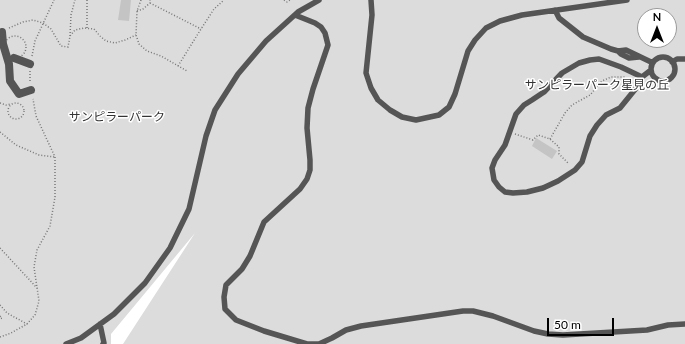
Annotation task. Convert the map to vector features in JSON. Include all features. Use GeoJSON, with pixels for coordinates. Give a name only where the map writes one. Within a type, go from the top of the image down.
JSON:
{"type":"FeatureCollection","features":[{"type":"Feature","properties":{"kind":"street"},"geometry":{"type":"LineString","coordinates":[[2,32],[4,49],[9,64],[10,81],[19,94],[31,90]]}},
{"type":"Feature","properties":{"kind":"street"},"geometry":{"type":"LineString","coordinates":[[14,58],[30,64]]}},
{"type":"Feature","properties":{"kind":"lane"},"geometry":{"type":"LineString","coordinates":[[66,344],[81,338],[114,314],[145,283],[170,248],[189,209],[206,136],[215,110],[238,74],[266,41],[294,15],[318,0]]}},
{"type":"Feature","properties":{"kind":"lane"},"geometry":{"type":"LineString","coordinates":[[371,0],[372,15],[366,73],[371,88],[378,100],[390,110],[402,117],[416,120],[439,115],[449,107],[455,94],[468,51],[475,40],[486,28],[500,21],[522,15],[627,0]]}},
{"type":"Feature","properties":{"kind":"lane"},"geometry":{"type":"LineString","coordinates":[[555,10],[559,18],[582,37],[596,44],[618,51],[626,50],[633,52],[639,57],[650,62],[665,58],[674,65],[674,73],[666,81],[655,78],[651,70]]}},
{"type":"Feature","properties":{"kind":"lane"},"geometry":{"type":"LineString","coordinates":[[294,15],[315,23],[321,27],[325,33],[328,45],[308,108],[306,128],[310,170],[307,179],[300,189],[264,222],[250,256],[242,269],[226,285],[224,297],[225,309],[236,320],[264,331],[307,344],[319,344],[346,330],[361,326],[462,311],[473,311],[493,316],[534,331],[563,335],[647,330],[668,325],[685,324]]}},
{"type":"Feature","properties":{"kind":"lane"},"geometry":{"type":"LineString","coordinates":[[642,77],[599,59],[579,63],[562,73],[539,96],[524,105],[516,114],[511,124],[510,132],[505,145],[495,160],[492,168],[494,180],[499,187],[505,192],[528,192],[543,188],[558,181],[575,170],[582,162],[590,136],[596,125],[606,115],[620,108],[637,87],[642,77],[651,70],[654,61]]}},
{"type":"Feature","properties":{"kind":"lane"},"geometry":{"type":"LineString","coordinates":[[672,62],[677,59],[685,59]]}},
{"type":"Feature","properties":{"kind":"lane"},"geometry":{"type":"LineString","coordinates":[[100,324],[103,344]]}},
{"type":"Feature","properties":{"kind":"path"},"geometry":{"type":"LineString","coordinates":[[0,337],[27,324],[35,315],[39,301],[34,267],[37,250],[50,226],[55,197],[55,157],[36,116],[31,90],[30,64],[35,41],[54,0]]}},
{"type":"Feature","properties":{"kind":"path"},"geometry":{"type":"LineString","coordinates":[[2,32],[23,22],[33,20],[43,23],[51,29],[61,46],[68,47],[75,0]]}},
{"type":"Feature","properties":{"kind":"path"},"geometry":{"type":"LineString","coordinates":[[87,0],[87,28]]}},
{"type":"Feature","properties":{"kind":"path"},"geometry":{"type":"LineString","coordinates":[[141,0],[137,11],[136,35],[139,44],[147,51],[161,56],[187,71]]}},
{"type":"Feature","properties":{"kind":"path"},"geometry":{"type":"LineString","coordinates":[[137,11],[143,9],[150,3],[150,0]]}},
{"type":"Feature","properties":{"kind":"path"},"geometry":{"type":"LineString","coordinates":[[178,66],[214,9],[224,0]]}},
{"type":"Feature","properties":{"kind":"path"},"geometry":{"type":"LineString","coordinates":[[284,0],[287,2],[290,0]]}},
{"type":"Feature","properties":{"kind":"path"},"geometry":{"type":"LineString","coordinates":[[150,3],[201,29]]}},
{"type":"Feature","properties":{"kind":"path"},"geometry":{"type":"LineString","coordinates":[[70,36],[75,30],[87,28],[94,29],[106,41],[115,43],[136,35]]}},
{"type":"Feature","properties":{"kind":"path"},"geometry":{"type":"LineString","coordinates":[[14,36],[21,38],[25,44],[25,51],[20,56],[14,58],[7,55],[4,49],[7,39],[14,36]]}},
{"type":"Feature","properties":{"kind":"path"},"geometry":{"type":"LineString","coordinates":[[550,139],[564,113],[572,105],[590,95],[602,81],[611,77],[628,78]]}},
{"type":"Feature","properties":{"kind":"path"},"geometry":{"type":"LineString","coordinates":[[19,103],[23,106],[24,114],[20,118],[15,119],[9,114],[8,109],[13,104],[19,103]]}},
{"type":"Feature","properties":{"kind":"path"},"geometry":{"type":"LineString","coordinates":[[0,132],[16,145],[39,155],[55,157]]}},
{"type":"Feature","properties":{"kind":"path"},"geometry":{"type":"LineString","coordinates":[[510,132],[533,140],[538,135],[550,139],[559,147],[559,154],[575,170]]}},
{"type":"Feature","properties":{"kind":"path"},"geometry":{"type":"LineString","coordinates":[[0,248],[36,288]]}},
{"type":"Feature","properties":{"kind":"path"},"geometry":{"type":"LineString","coordinates":[[0,305],[7,313],[27,324]]}},
{"type":"Feature","properties":{"kind":"path"},"geometry":{"type":"LineString","coordinates":[[0,316],[2,318],[0,320]]}},
{"type":"Feature","properties":{"kind":"green space"},"geometry":{"type":"Polygon","coordinates":[[[0,0],[685,0],[685,344],[123,344],[195,233],[111,334],[111,344],[0,344],[0,0]]]}},
{"type":"Feature","properties":{"kind":"building"},"geometry":{"type":"Polygon","coordinates":[[[121,0],[131,0],[129,21],[118,20],[121,0]]]}},
{"type":"Feature","properties":{"kind":"building"},"geometry":{"type":"Polygon","coordinates":[[[536,138],[557,151],[552,159],[532,146],[536,138]]]}},
{"type":"Feature","properties":{"kind":"park label","name":"サンピラーパーク星見の丘"},"geometry":{"type":"Point","coordinates":[597,85]}},
{"type":"Feature","properties":{"kind":"park label","name":"サンピラーパーク"},"geometry":{"type":"Point","coordinates":[117,117]}}]}
